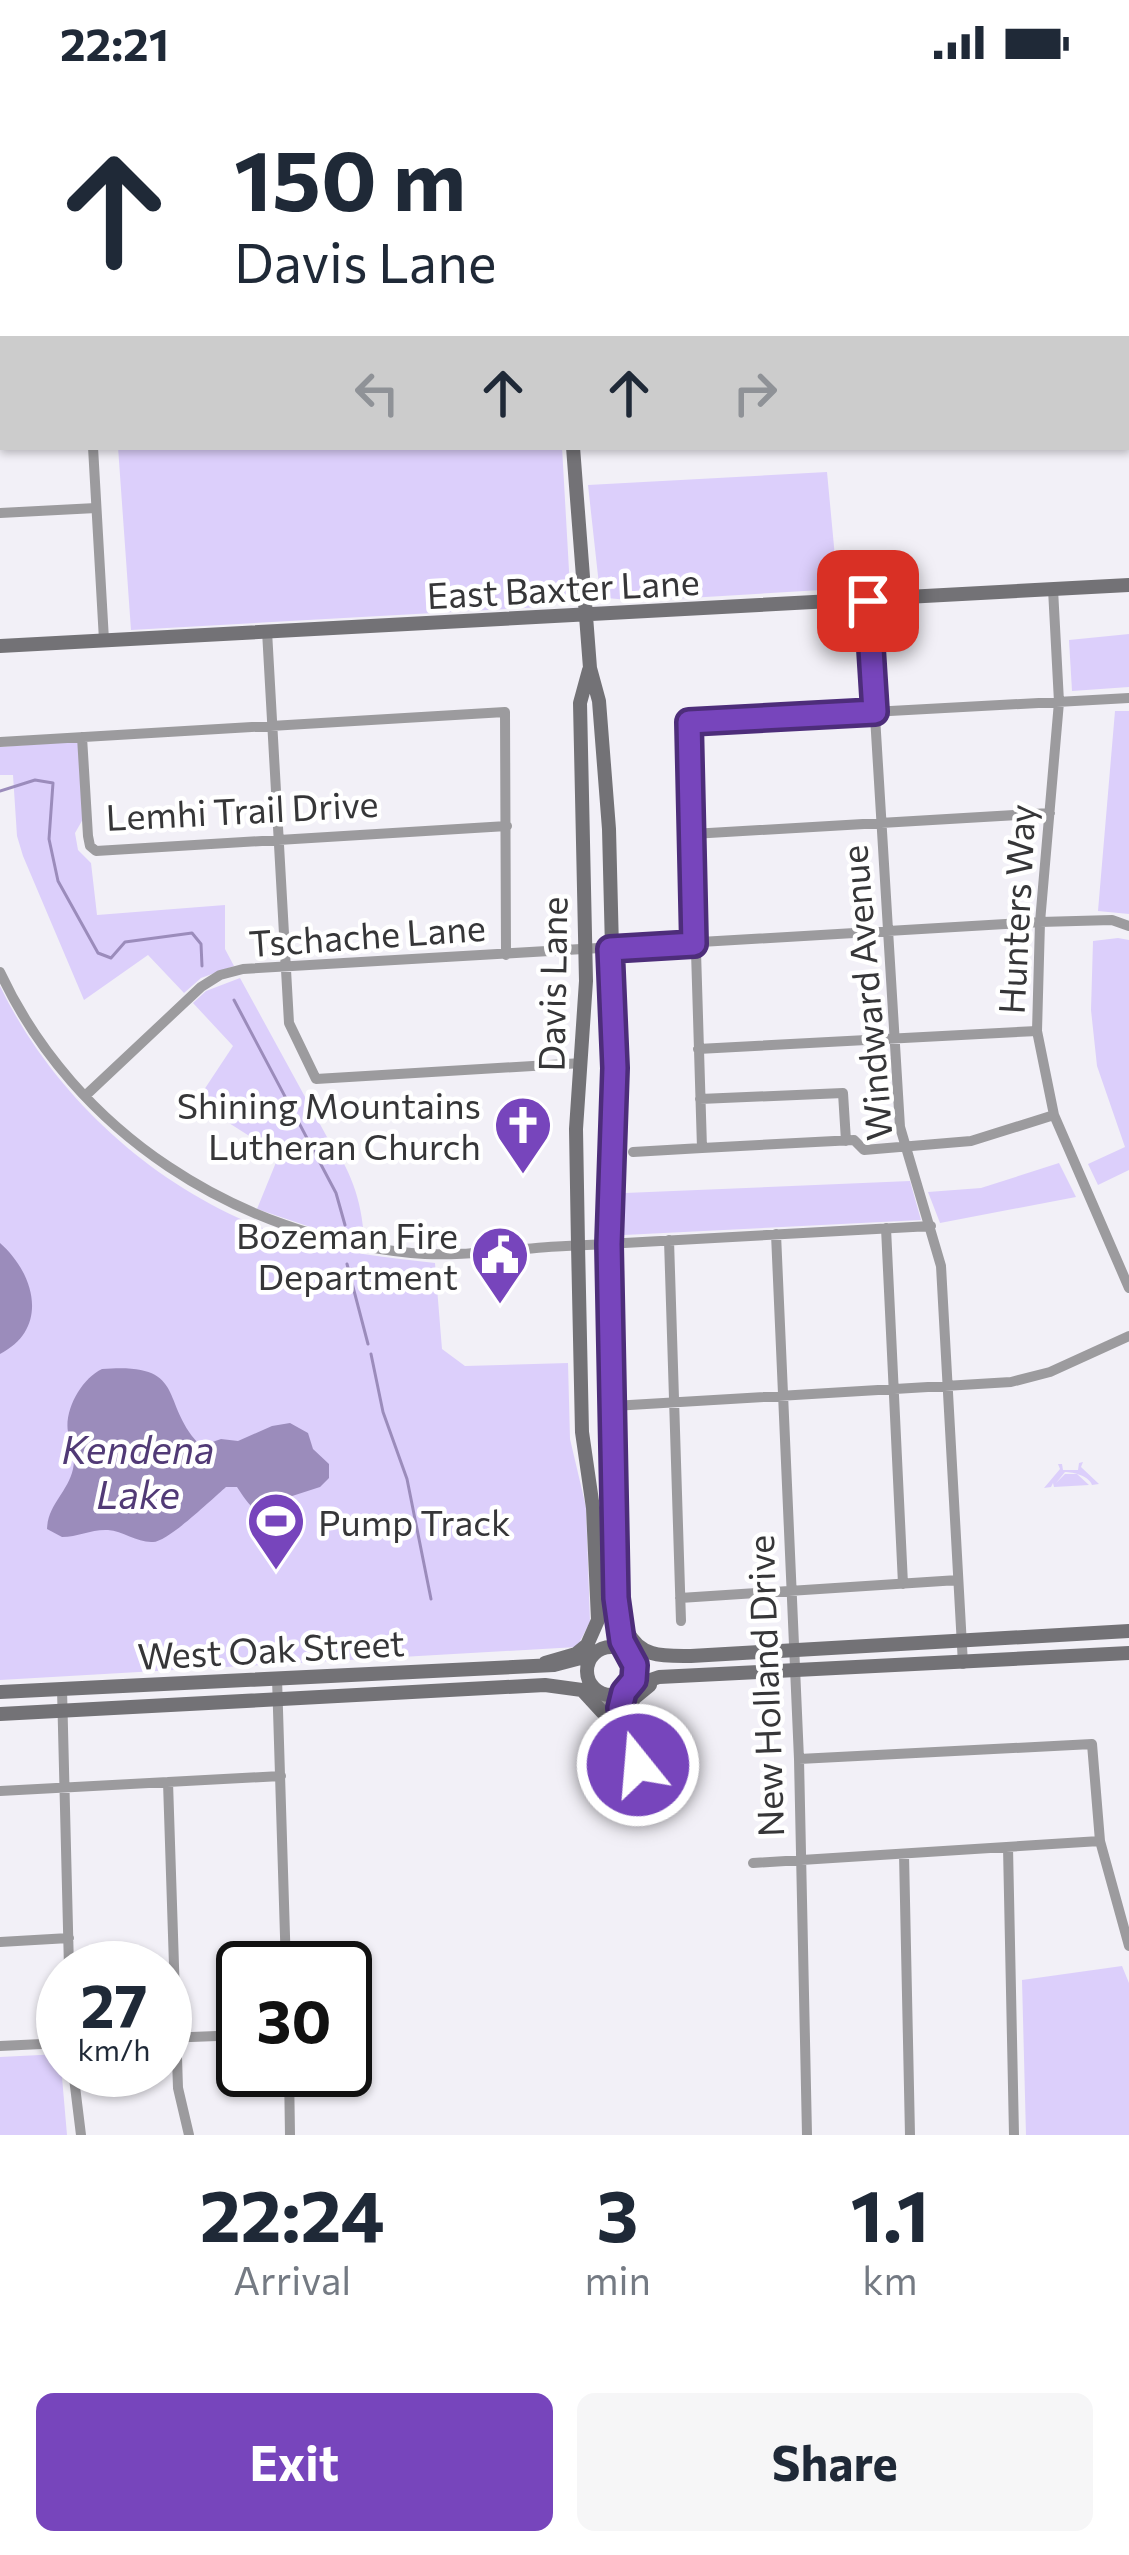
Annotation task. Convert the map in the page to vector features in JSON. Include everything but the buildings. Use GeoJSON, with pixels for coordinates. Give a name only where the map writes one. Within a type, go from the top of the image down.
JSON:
{"type":"FeatureCollection","features":[{"type":"Feature","properties":{"kind":"main road","name":"Davis Lane"},"geometry":{"type":"LineString","coordinates":[[573,450],[590,668],[599,701],[604,765],[616,1116],[609,1244],[617,1586]]}},
{"type":"Feature","properties":{"kind":"main road","name":"East Baxter Lane"},"geometry":{"type":"LineString","coordinates":[[0,646],[1129,585]]}},
{"type":"Feature","properties":{"kind":"main road","name":"Davis Lane"},"geometry":{"type":"LineString","coordinates":[[590,668],[580,703],[585,951],[583,1063],[576,1129],[582,1432],[598,1590]]}},
{"type":"Feature","properties":{"kind":"main road"},"geometry":{"type":"LineString","coordinates":[[617,1586],[619,1628],[636,1672],[627,1689]]}},
{"type":"Feature","properties":{"kind":"main road"},"geometry":{"type":"LineString","coordinates":[[617,1586],[625,1626],[635,1645],[650,1654],[691,1656],[1129,1631]]}},
{"type":"Feature","properties":{"kind":"main road"},"geometry":{"type":"LineString","coordinates":[[595,1688],[586,1671],[607,1629],[598,1590]]}},
{"type":"Feature","properties":{"kind":"main road"},"geometry":{"type":"LineString","coordinates":[[544,1663],[576,1654],[587,1645],[597,1624],[598,1590]]}},
{"type":"Feature","properties":{"kind":"main road"},"geometry":{"type":"LineString","coordinates":[[595,1653],[613,1646],[646,1664],[691,1656]]}},
{"type":"Feature","properties":{"kind":"main road","name":"West Oak Street"},"geometry":{"type":"LineString","coordinates":[[0,1692],[561,1664],[595,1653]]}},
{"type":"Feature","properties":{"kind":"main road"},"geometry":{"type":"LineString","coordinates":[[519,1686],[572,1677],[595,1688],[627,1689],[648,1678],[1129,1653]]}},
{"type":"Feature","properties":{"kind":"main road"},"geometry":{"type":"LineString","coordinates":[[628,1730],[628,1707],[638,1692],[675,1678]]}},
{"type":"Feature","properties":{"kind":"main road"},"geometry":{"type":"LineString","coordinates":[[519,1686],[574,1687],[591,1696],[605,1715]]}},
{"type":"Feature","properties":{"kind":"main road","name":"West Oak Street"},"geometry":{"type":"LineString","coordinates":[[0,1714],[519,1686]]}},
{"type":"Feature","properties":{"kind":"street"},"geometry":{"type":"LineString","coordinates":[[93,450],[104,640]]}},
{"type":"Feature","properties":{"kind":"street"},"geometry":{"type":"LineString","coordinates":[[0,513],[97,508]]}},
{"type":"Feature","properties":{"kind":"street","name":"Hunters Way"},"geometry":{"type":"LineString","coordinates":[[1053,589],[1059,702],[1040,922],[1037,1030],[1054,1115],[1129,1288]]}},
{"type":"Feature","properties":{"kind":"street","name":"Windward Avenue"},"geometry":{"type":"LineString","coordinates":[[868,601],[901,1127],[941,1266],[962,1664]]}},
{"type":"Feature","properties":{"kind":"street"},"geometry":{"type":"LineString","coordinates":[[267,631],[289,1023],[316,1079],[583,1063]]}},
{"type":"Feature","properties":{"kind":"street"},"geometry":{"type":"LineString","coordinates":[[702,1148],[689,722],[1129,698]]}},
{"type":"Feature","properties":{"kind":"street"},"geometry":{"type":"LineString","coordinates":[[0,742],[505,712],[506,955]]}},
{"type":"Feature","properties":{"kind":"street","name":"Lemhi Trail Drive"},"geometry":{"type":"LineString","coordinates":[[82,737],[88,836],[96,851],[507,826]]}},
{"type":"Feature","properties":{"kind":"street"},"geometry":{"type":"LineString","coordinates":[[692,834],[1050,813]]}},
{"type":"Feature","properties":{"kind":"street","name":"Tschache Lane"},"geometry":{"type":"LineString","coordinates":[[85,1096],[201,987],[243,969],[1040,922],[1112,920],[1129,926]]}},
{"type":"Feature","properties":{"kind":"street"},"geometry":{"type":"LineString","coordinates":[[0,972],[28,1023],[85,1096],[146,1153],[194,1184],[270,1220],[337,1241],[416,1254],[931,1226]]}},
{"type":"Feature","properties":{"kind":"street"},"geometry":{"type":"LineString","coordinates":[[698,1049],[1037,1030]]}},
{"type":"Feature","properties":{"kind":"street"},"geometry":{"type":"LineString","coordinates":[[700,1099],[844,1093],[846,1141]]}},
{"type":"Feature","properties":{"kind":"street"},"geometry":{"type":"LineString","coordinates":[[634,1152],[854,1140],[865,1150],[971,1141],[1054,1115]]}},
{"type":"Feature","properties":{"kind":"street"},"geometry":{"type":"LineString","coordinates":[[886,1228],[903,1584]]}},
{"type":"Feature","properties":{"kind":"street","name":"New Holland Drive"},"geometry":{"type":"LineString","coordinates":[[776,1234],[799,1759],[807,2135]]}},
{"type":"Feature","properties":{"kind":"street"},"geometry":{"type":"LineString","coordinates":[[669,1240],[681,1621]]}},
{"type":"Feature","properties":{"kind":"street"},"geometry":{"type":"LineString","coordinates":[[613,1406],[1011,1382],[1129,1336]]}},
{"type":"Feature","properties":{"kind":"street"},"geometry":{"type":"LineString","coordinates":[[680,1598],[958,1580]]}},
{"type":"Feature","properties":{"kind":"street"},"geometry":{"type":"LineString","coordinates":[[277,1678],[285,1941]]}},
{"type":"Feature","properties":{"kind":"street"},"geometry":{"type":"LineString","coordinates":[[595,1688],[620,1771]]}},
{"type":"Feature","properties":{"kind":"street"},"geometry":{"type":"LineString","coordinates":[[62,1689],[68,1941]]}},
{"type":"Feature","properties":{"kind":"street"},"geometry":{"type":"LineString","coordinates":[[627,1689],[620,1708],[638,1765]]}},
{"type":"Feature","properties":{"kind":"street"},"geometry":{"type":"LineString","coordinates":[[799,1759],[1092,1744],[1100,1841],[1129,1946]]}},
{"type":"Feature","properties":{"kind":"street"},"geometry":{"type":"LineString","coordinates":[[0,1791],[280,1776]]}},
{"type":"Feature","properties":{"kind":"street"},"geometry":{"type":"LineString","coordinates":[[167,1782],[169,1941]]}},
{"type":"Feature","properties":{"kind":"street"},"geometry":{"type":"LineString","coordinates":[[753,1863],[1100,1841]]}},
{"type":"Feature","properties":{"kind":"street"},"geometry":{"type":"LineString","coordinates":[[1008,1847],[1014,2135]]}},
{"type":"Feature","properties":{"kind":"street"},"geometry":{"type":"LineString","coordinates":[[904,1854],[910,2135]]}},
{"type":"Feature","properties":{"kind":"street"},"geometry":{"type":"LineString","coordinates":[[0,1942],[68,1938]]}},
{"type":"Feature","properties":{"kind":"street"},"geometry":{"type":"LineString","coordinates":[[0,2046],[36,2045]]}},
{"type":"Feature","properties":{"kind":"street"},"geometry":{"type":"LineString","coordinates":[[76,2097],[81,2135]]}},
{"type":"Feature","properties":{"kind":"street"},"geometry":{"type":"LineString","coordinates":[[180,2097],[189,2135]]}},
{"type":"Feature","properties":{"kind":"street"},"geometry":{"type":"LineString","coordinates":[[289,2097],[290,2135]]}},
{"type":"Feature","properties":{"kind":"shaded area"},"geometry":{"type":"Polygon","coordinates":[[[118,450],[562,450],[570,588],[561,602],[542,607],[131,630],[118,450]]]}},
{"type":"Feature","properties":{"kind":"shaded area"},"geometry":{"type":"Polygon","coordinates":[[[827,472],[838,589],[639,601],[607,598],[599,585],[588,485],[827,472]]]}},
{"type":"Feature","properties":{"kind":"shaded area"},"geometry":{"type":"Polygon","coordinates":[[[1129,634],[1129,687],[1072,691],[1069,640],[1129,634]]]}},
{"type":"Feature","properties":{"kind":"shaded area"},"geometry":{"type":"Polygon","coordinates":[[[1115,711],[1129,711],[1129,914],[1098,911],[1115,711]]]}},
{"type":"Feature","properties":{"kind":"shaded area"},"geometry":{"type":"Polygon","coordinates":[[[79,741],[83,819],[75,833],[78,850],[91,863],[97,915],[225,905],[225,949],[234,966],[201,978],[184,993],[148,955],[84,1000],[23,856],[13,775],[0,775],[0,747],[79,741]]]}},
{"type":"Feature","properties":{"kind":"shaded area"},"geometry":{"type":"Polygon","coordinates":[[[1129,940],[1129,1170],[1098,1185],[1088,1164],[1125,1147],[1097,1066],[1091,1010],[1093,941],[1129,940]]]}},
{"type":"Feature","properties":{"kind":"shaded area"},"geometry":{"type":"Polygon","coordinates":[[[240,978],[348,1173],[361,1211],[364,1239],[328,1233],[257,1209],[279,1155],[196,1102],[233,1046],[193,1003],[206,991],[240,978]]]}},
{"type":"Feature","properties":{"kind":"shaded area"},"geometry":{"type":"Polygon","coordinates":[[[0,986],[50,1067],[117,1138],[155,1169],[195,1195],[282,1235],[339,1250],[435,1263],[442,1349],[465,1366],[568,1363],[570,1439],[586,1507],[590,1622],[577,1647],[0,1680],[0,986]]]}},
{"type":"Feature","properties":{"kind":"shaded area"},"geometry":{"type":"Polygon","coordinates":[[[1059,1163],[1076,1197],[940,1223],[928,1192],[981,1188],[1059,1163]]]}},
{"type":"Feature","properties":{"kind":"shaded area"},"geometry":{"type":"Polygon","coordinates":[[[910,1181],[921,1220],[624,1235],[625,1193],[910,1181]]]}},
{"type":"Feature","properties":{"kind":"shaded area"},"geometry":{"type":"Polygon","coordinates":[[[1079,1463],[1099,1484],[1092,1485],[1077,1474],[1089,1485],[1054,1487],[1053,1483],[1044,1488],[1060,1469],[1058,1464],[1063,1470],[1078,1470],[1079,1463]]]}},
{"type":"Feature","properties":{"kind":"shaded area"},"geometry":{"type":"Polygon","coordinates":[[[1122,1966],[1129,1983],[1129,2135],[1026,2135],[1022,1980],[1122,1966]]]}},
{"type":"Feature","properties":{"kind":"shaded area"},"geometry":{"type":"Polygon","coordinates":[[[36,2055],[36,2097],[64,2097],[67,2135],[0,2135],[0,2057],[36,2055]]]}},
{"type":"Feature","properties":{"kind":"water"},"geometry":{"type":"Polygon","coordinates":[[[0,1243],[22,1270],[32,1301],[26,1331],[0,1354],[0,1243]]]}},
{"type":"Feature","properties":{"kind":"water","name":"Kendena Lake"},"geometry":{"type":"Polygon","coordinates":[[[102,1369],[149,1372],[161,1379],[201,1446],[221,1439],[238,1441],[290,1423],[308,1433],[313,1449],[329,1464],[329,1478],[320,1487],[286,1498],[277,1514],[270,1515],[258,1511],[237,1487],[226,1487],[179,1527],[153,1542],[108,1530],[62,1537],[47,1529],[73,1469],[69,1414],[81,1387],[102,1369]]]}},
{"type":"Feature","properties":{"kind":"waterway"},"geometry":{"type":"LineString","coordinates":[[0,791],[35,780],[53,783],[49,839],[58,881],[98,953],[111,958],[125,942],[192,933],[201,944],[202,966]]}},
{"type":"Feature","properties":{"kind":"waterway"},"geometry":{"type":"LineString","coordinates":[[234,1000],[336,1193],[345,1225]]}},
{"type":"Feature","properties":{"kind":"waterway"},"geometry":{"type":"LineString","coordinates":[[347,1264],[368,1344]]}},
{"type":"Feature","properties":{"kind":"waterway"},"geometry":{"type":"LineString","coordinates":[[371,1354],[383,1412],[407,1479],[431,1599]]}},
{"type":"Feature","properties":{"kind":"place","name":"Shining Mountains Lutheran Church"},"geometry":{"type":"Point","coordinates":[523,1176]}},
{"type":"Feature","properties":{"kind":"place","name":"Bozeman Fire Department"},"geometry":{"type":"Point","coordinates":[500,1306]}},
{"type":"Feature","properties":{"kind":"place","name":"Pump Track"},"geometry":{"type":"Point","coordinates":[276,1572]}},
{"type":"Feature","properties":{"kind":"route"},"geometry":{"type":"LineString","coordinates":[[638,1765],[620,1708],[636,1672],[622,1641],[616,1611],[609,1244],[616,1116],[610,949],[694,944],[689,722],[875,712],[868,601]]}}]}
